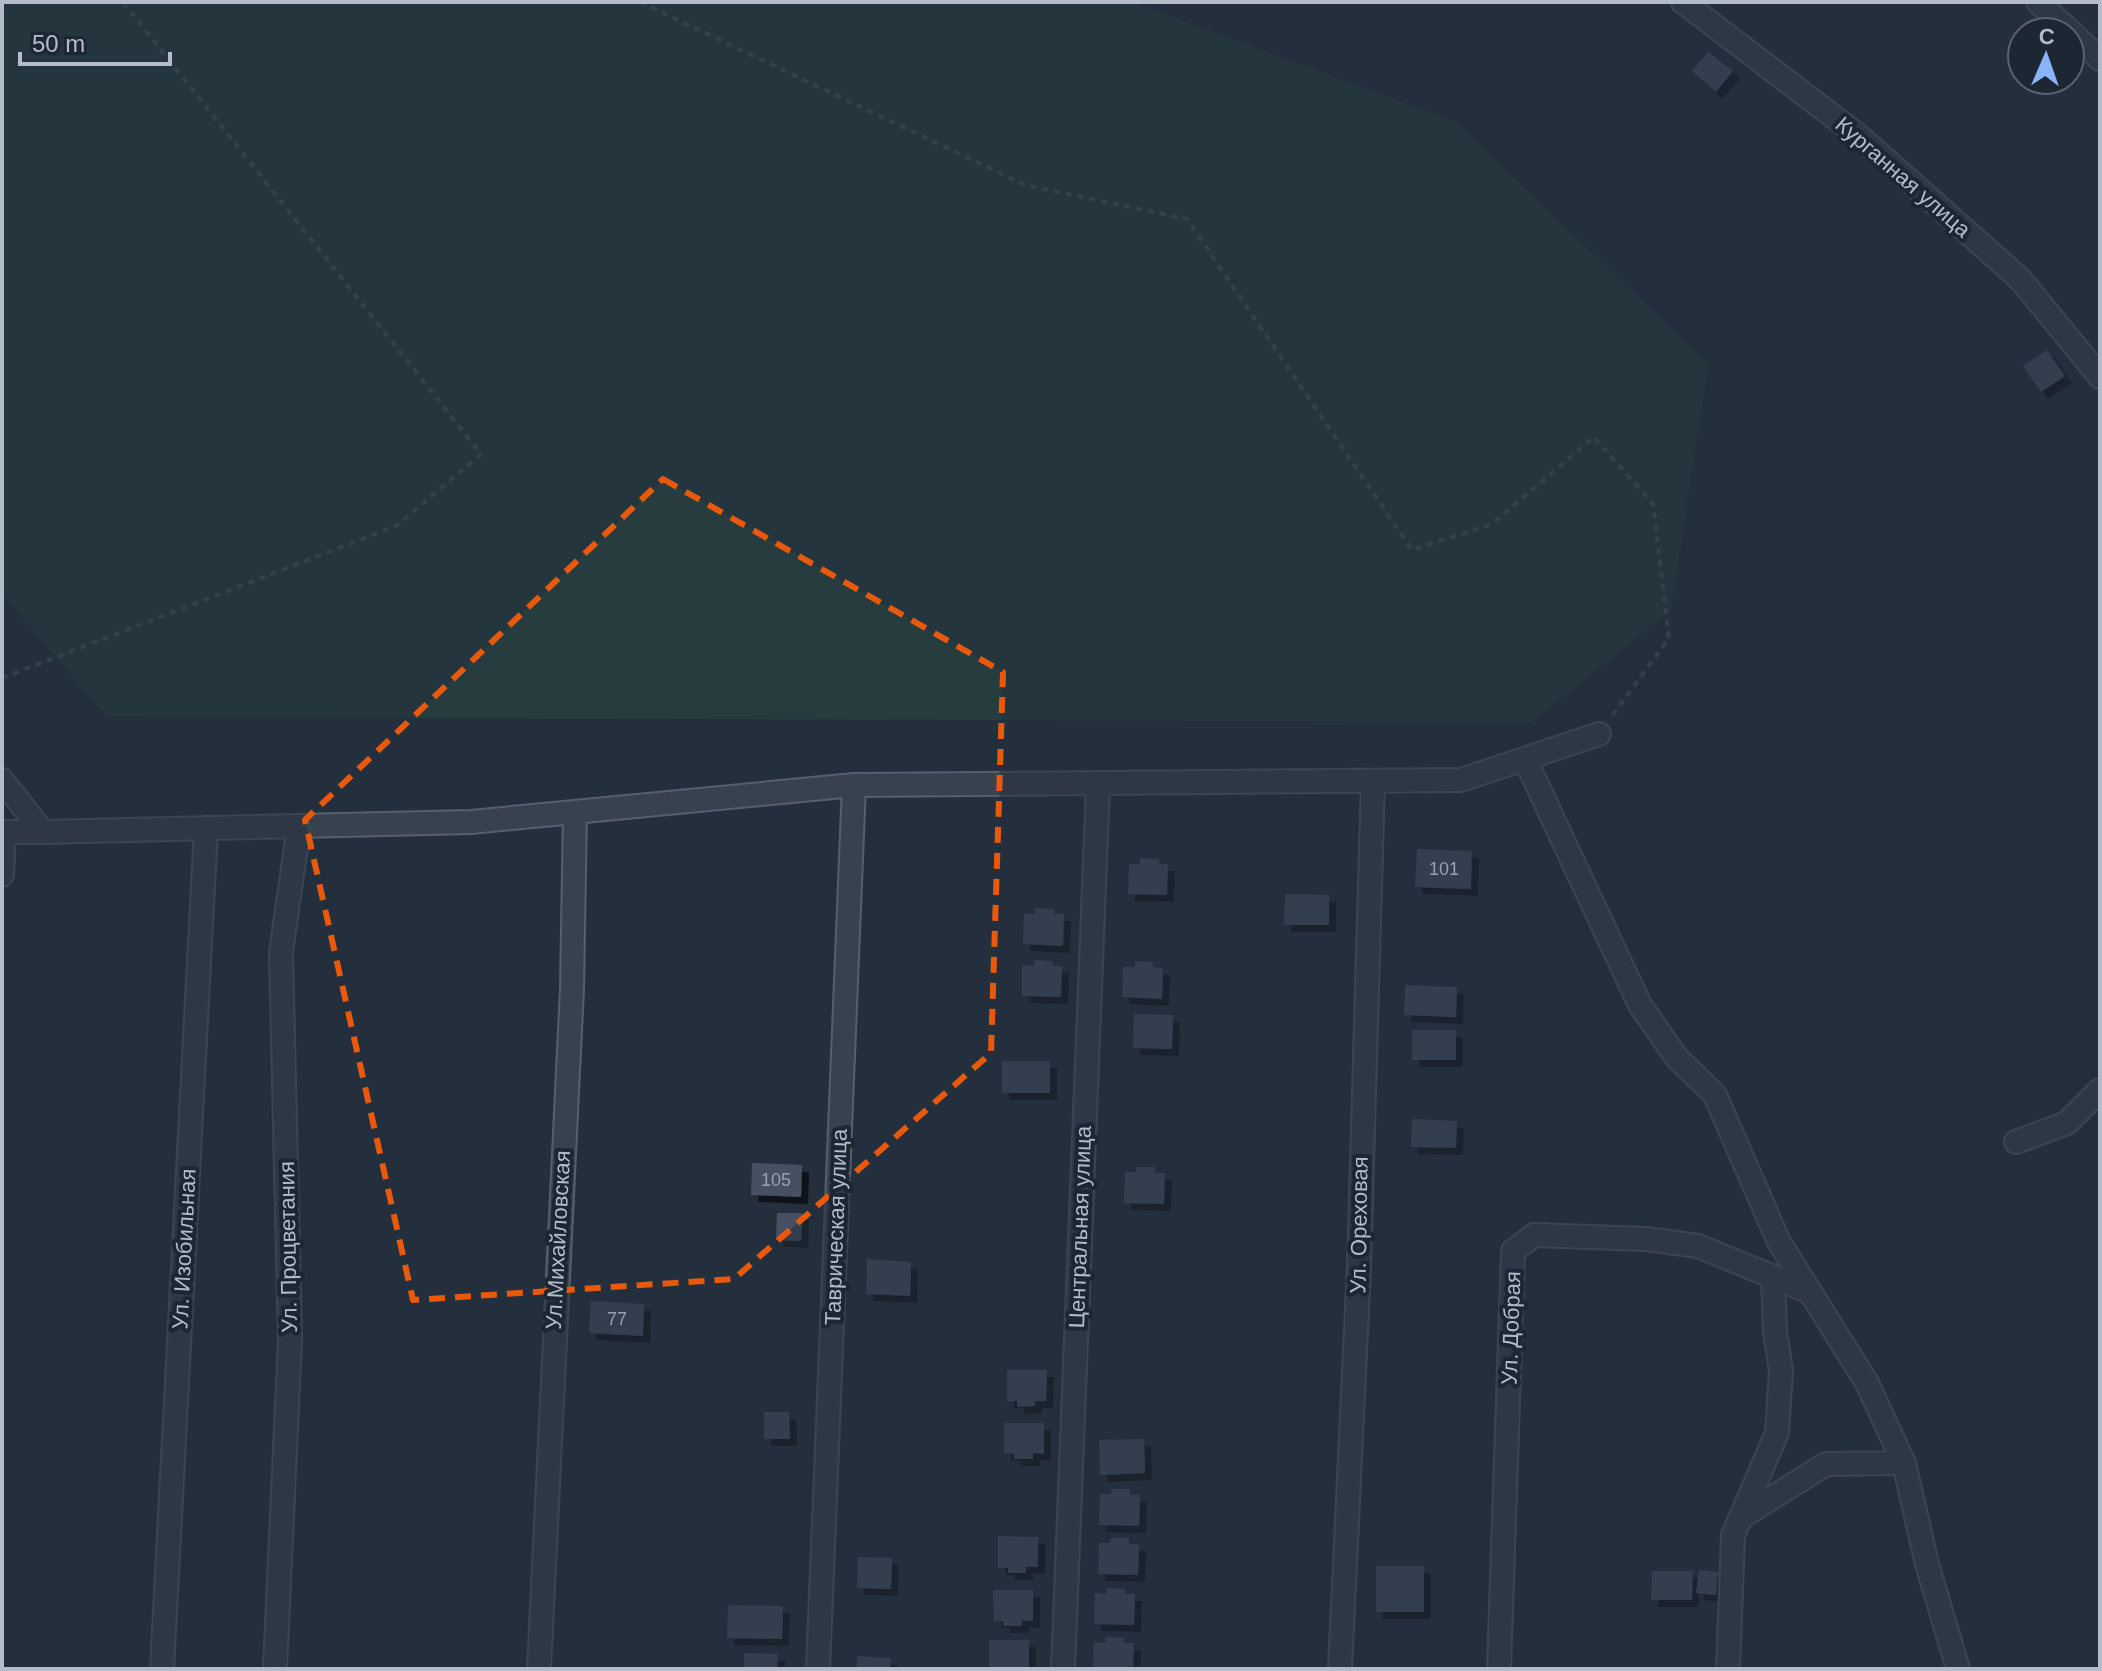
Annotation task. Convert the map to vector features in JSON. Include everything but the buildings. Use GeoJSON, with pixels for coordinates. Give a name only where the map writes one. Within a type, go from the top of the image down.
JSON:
{"type":"FeatureCollection","features":[{"type":"Feature","properties":{"kind":"street","name":"Курганная улица"},"geometry":{"type":"LineString","coordinates":[[1683,2],[1859,136],[2021,280],[2100,377]]}},
{"type":"Feature","properties":{"kind":"street"},"geometry":{"type":"LineString","coordinates":[[2038,2],[2100,59]]}},
{"type":"Feature","properties":{"kind":"street"},"geometry":{"type":"LineString","coordinates":[[2,875],[4,832],[471,822],[854,785],[1461,780],[1599,734]]}},
{"type":"Feature","properties":{"kind":"street"},"geometry":{"type":"LineString","coordinates":[[1525,759],[1640,1005],[1677,1058],[1715,1095],[1779,1242],[1867,1383],[1904,1463],[1927,1564],[1958,1669]]}},
{"type":"Feature","properties":{"kind":"street"},"geometry":{"type":"LineString","coordinates":[[2,780],[12,801],[43,832]]}},
{"type":"Feature","properties":{"kind":"street","name":"Ул. Ореховая"},"geometry":{"type":"LineString","coordinates":[[1340,1669],[1359,1267],[1373,781]]}},
{"type":"Feature","properties":{"kind":"street","name":"Таврическая улица"},"geometry":{"type":"LineString","coordinates":[[818,1669],[854,785]]}},
{"type":"Feature","properties":{"kind":"street","name":"Центральная улица"},"geometry":{"type":"LineString","coordinates":[[1063,1669],[1098,785]]}},
{"type":"Feature","properties":{"kind":"street","name":"Ул.Михайловская"},"geometry":{"type":"LineString","coordinates":[[539,1669],[572,989],[575,812]]}},
{"type":"Feature","properties":{"kind":"street","name":"Ул. Процветания"},"geometry":{"type":"LineString","coordinates":[[275,1669],[290,1340],[281,952],[299,826]]}},
{"type":"Feature","properties":{"kind":"street","name":"Ул. Изобильная"},"geometry":{"type":"LineString","coordinates":[[162,1669],[206,828]]}},
{"type":"Feature","properties":{"kind":"street"},"geometry":{"type":"LineString","coordinates":[[2016,1142],[2067,1123],[2100,1090]]}},
{"type":"Feature","properties":{"kind":"street","name":"Ул. Добрая"},"geometry":{"type":"LineString","coordinates":[[1499,1669],[1513,1251],[1518,1244],[1534,1235],[1646,1239],[1698,1246],[1810,1292]]}},
{"type":"Feature","properties":{"kind":"street"},"geometry":{"type":"LineString","coordinates":[[1728,1669],[1737,1526],[1777,1433],[1781,1371],[1775,1331],[1773,1278]]}},
{"type":"Feature","properties":{"kind":"street"},"geometry":{"type":"LineString","coordinates":[[1737,1526],[1826,1464],[1904,1463]]}},
{"type":"Feature","properties":{"kind":"path"},"geometry":{"type":"LineString","coordinates":[[2,678],[396,526],[481,454],[123,2]]}},
{"type":"Feature","properties":{"kind":"path"},"geometry":{"type":"LineString","coordinates":[[640,2],[1025,185],[1187,219],[1412,550],[1492,524],[1594,437],[1653,504],[1669,638],[1599,734]]}},
{"type":"Feature","properties":{"kind":"highlighted area"},"geometry":{"type":"Polygon","coordinates":[[[663,479],[1003,672],[991,1053],[734,1279],[413,1300],[305,820],[663,479]]]}},
{"type":"Feature","properties":{"kind":"green space"},"geometry":{"type":"Polygon","coordinates":[[[2,2],[1132,2],[1456,122],[1708,364],[1671,610],[1532,722],[107,717],[2,594],[2,2]]]}}]}
